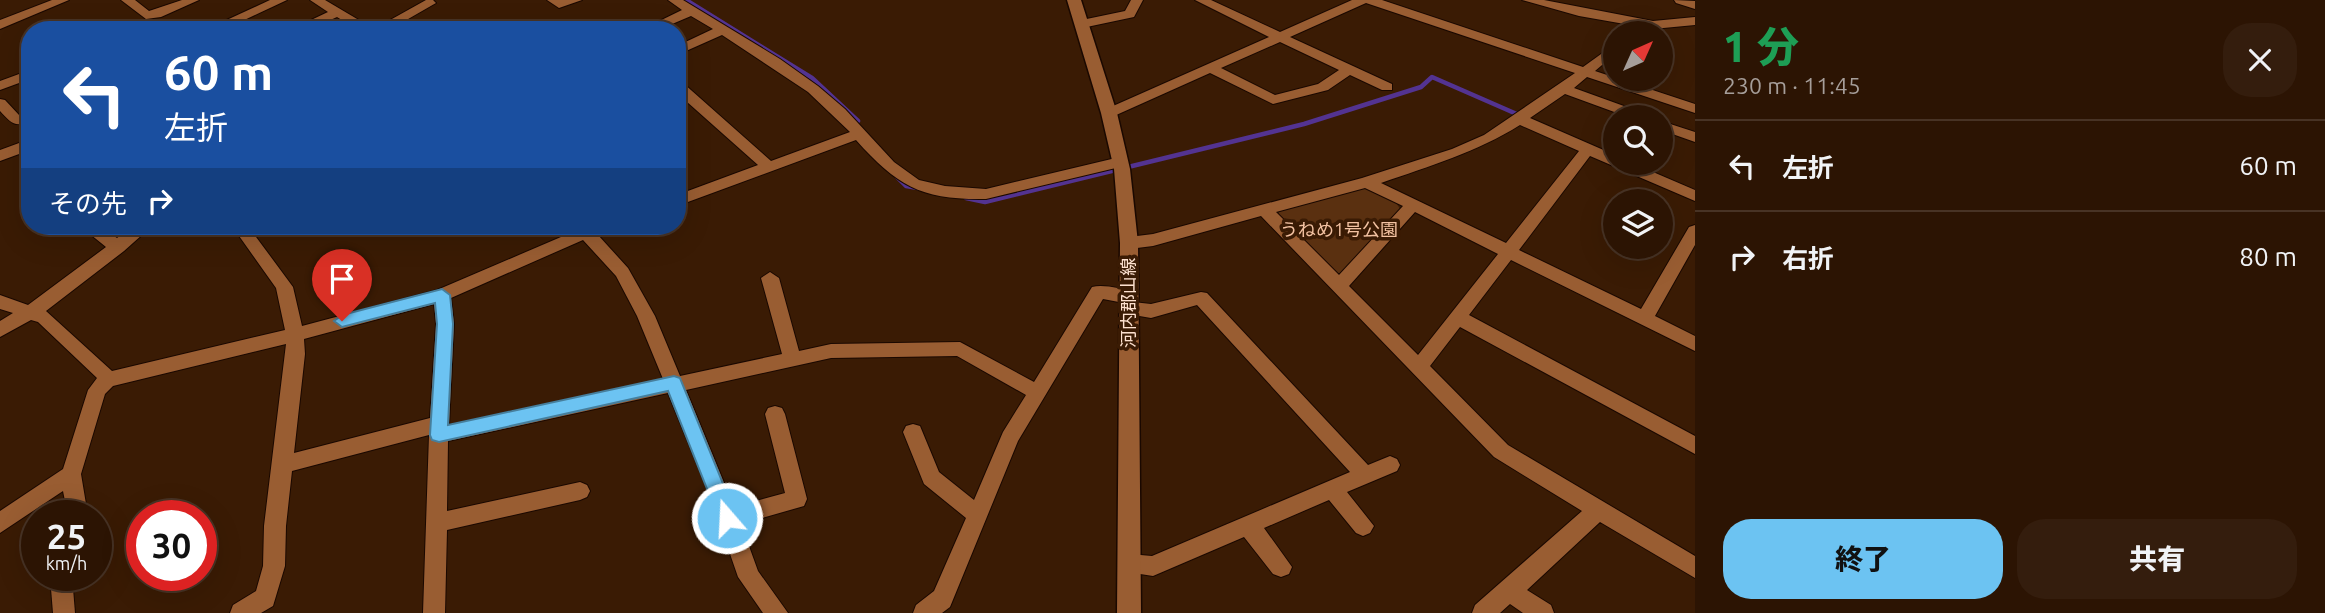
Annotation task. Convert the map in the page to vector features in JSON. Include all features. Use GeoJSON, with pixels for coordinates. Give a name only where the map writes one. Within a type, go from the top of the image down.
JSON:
{"type":"FeatureCollection","features":[{"type":"Feature","properties":{"kind":"main road","name":"河内郡山線"},"geometry":{"type":"LineString","coordinates":[[1074,0],[1109,113],[1122,169],[1129,243],[1129,613]]}},
{"type":"Feature","properties":{"kind":"street"},"geometry":{"type":"LineString","coordinates":[[0,25],[63,0]]}},
{"type":"Feature","properties":{"kind":"street"},"geometry":{"type":"LineString","coordinates":[[127,0],[146,15],[157,14],[193,0]]}},
{"type":"Feature","properties":{"kind":"street"},"geometry":{"type":"LineString","coordinates":[[232,21],[281,0]]}},
{"type":"Feature","properties":{"kind":"street"},"geometry":{"type":"LineString","coordinates":[[553,0],[559,4],[576,0]]}},
{"type":"Feature","properties":{"kind":"street"},"geometry":{"type":"LineString","coordinates":[[674,0],[806,84],[832,104],[905,179],[965,193],[986,194],[1122,169]]}},
{"type":"Feature","properties":{"kind":"street"},"geometry":{"type":"LineString","coordinates":[[1082,24],[1130,14],[1137,0]]}},
{"type":"Feature","properties":{"kind":"street"},"geometry":{"type":"LineString","coordinates":[[1201,0],[1387,87]]}},
{"type":"Feature","properties":{"kind":"street"},"geometry":{"type":"LineString","coordinates":[[1109,113],[1362,0]]}},
{"type":"Feature","properties":{"kind":"street"},"geometry":{"type":"LineString","coordinates":[[1370,0],[1695,109]]}},
{"type":"Feature","properties":{"kind":"street"},"geometry":{"type":"LineString","coordinates":[[1528,0],[1633,21]]}},
{"type":"Feature","properties":{"kind":"street"},"geometry":{"type":"LineString","coordinates":[[1681,0],[1695,5]]}},
{"type":"Feature","properties":{"kind":"street"},"geometry":{"type":"LineString","coordinates":[[396,21],[430,3]]}},
{"type":"Feature","properties":{"kind":"street"},"geometry":{"type":"LineString","coordinates":[[309,21],[331,5],[355,21]]}},
{"type":"Feature","properties":{"kind":"street"},"geometry":{"type":"LineString","coordinates":[[668,21],[691,11]]}},
{"type":"Feature","properties":{"kind":"street"},"geometry":{"type":"LineString","coordinates":[[1673,23],[1695,21]]}},
{"type":"Feature","properties":{"kind":"street"},"geometry":{"type":"LineString","coordinates":[[686,47],[722,30]]}},
{"type":"Feature","properties":{"kind":"street"},"geometry":{"type":"LineString","coordinates":[[1129,243],[1153,240],[1367,182],[1457,152],[1489,138],[1564,89],[1603,57]]}},
{"type":"Feature","properties":{"kind":"street"},"geometry":{"type":"LineString","coordinates":[[1211,68],[1273,100],[1323,86],[1350,69]]}},
{"type":"Feature","properties":{"kind":"street"},"geometry":{"type":"LineString","coordinates":[[0,86],[21,78]]}},
{"type":"Feature","properties":{"kind":"street"},"geometry":{"type":"LineString","coordinates":[[1564,89],[1608,105]]}},
{"type":"Feature","properties":{"kind":"street"},"geometry":{"type":"LineString","coordinates":[[686,93],[769,167]]}},
{"type":"Feature","properties":{"kind":"street"},"geometry":{"type":"LineString","coordinates":[[0,103],[17,121],[21,119]]}},
{"type":"Feature","properties":{"kind":"street"},"geometry":{"type":"LineString","coordinates":[[1522,116],[1603,156]]}},
{"type":"Feature","properties":{"kind":"street"},"geometry":{"type":"LineString","coordinates":[[1673,129],[1695,137]]}},
{"type":"Feature","properties":{"kind":"street"},"geometry":{"type":"LineString","coordinates":[[686,198],[860,133]]}},
{"type":"Feature","properties":{"kind":"street"},"geometry":{"type":"LineString","coordinates":[[0,156],[21,148]]}},
{"type":"Feature","properties":{"kind":"street"},"geometry":{"type":"LineString","coordinates":[[1418,368],[1588,149]]}},
{"type":"Feature","properties":{"kind":"street"},"geometry":{"type":"LineString","coordinates":[[1647,175],[1695,196]]}},
{"type":"Feature","properties":{"kind":"street"},"geometry":{"type":"LineString","coordinates":[[1367,182],[1695,344]]}},
{"type":"Feature","properties":{"kind":"street"},"geometry":{"type":"LineString","coordinates":[[1338,287],[1413,205]]}},
{"type":"Feature","properties":{"kind":"street"},"geometry":{"type":"LineString","coordinates":[[1264,210],[1501,451],[1695,568]]}},
{"type":"Feature","properties":{"kind":"street"},"geometry":{"type":"LineString","coordinates":[[101,235],[118,247]]}},
{"type":"Feature","properties":{"kind":"street"},"geometry":{"type":"LineString","coordinates":[[0,330],[32,311],[133,235]]}},
{"type":"Feature","properties":{"kind":"street"},"geometry":{"type":"LineString","coordinates":[[241,613],[265,598],[274,566],[275,527],[296,354],[295,335],[284,287],[246,235]]}},
{"type":"Feature","properties":{"kind":"street"},"geometry":{"type":"LineString","coordinates":[[75,500],[71,474],[97,390],[107,380],[295,335],[442,295],[570,235]]}},
{"type":"Feature","properties":{"kind":"street"},"geometry":{"type":"LineString","coordinates":[[588,235],[622,272],[646,316],[749,577],[777,613]]}},
{"type":"Feature","properties":{"kind":"street"},"geometry":{"type":"LineString","coordinates":[[1644,319],[1692,242]]}},
{"type":"Feature","properties":{"kind":"street"},"geometry":{"type":"LineString","coordinates":[[770,278],[792,359]]}},
{"type":"Feature","properties":{"kind":"street"},"geometry":{"type":"LineString","coordinates":[[924,613],[942,599],[1010,438],[1098,292],[1151,311],[1201,298],[1365,475]]}},
{"type":"Feature","properties":{"kind":"street"},"geometry":{"type":"LineString","coordinates":[[434,613],[445,324],[442,295]]}},
{"type":"Feature","properties":{"kind":"street"},"geometry":{"type":"LineString","coordinates":[[0,302],[32,311],[58,328],[103,372],[107,380]]}},
{"type":"Feature","properties":{"kind":"street"},"geometry":{"type":"LineString","coordinates":[[1457,317],[1695,446]]}},
{"type":"Feature","properties":{"kind":"street"},"geometry":{"type":"LineString","coordinates":[[282,465],[439,430],[831,351],[960,349],[1038,393]]}},
{"type":"Feature","properties":{"kind":"street"},"geometry":{"type":"LineString","coordinates":[[727,518],[797,499],[775,414]]}},
{"type":"Feature","properties":{"kind":"street"},"geometry":{"type":"LineString","coordinates":[[913,432],[931,478],[977,515]]}},
{"type":"Feature","properties":{"kind":"street"},"geometry":{"type":"LineString","coordinates":[[1129,564],[1153,566],[1390,465]]}},
{"type":"Feature","properties":{"kind":"street"},"geometry":{"type":"LineString","coordinates":[[1,521],[71,474]]}},
{"type":"Feature","properties":{"kind":"street"},"geometry":{"type":"LineString","coordinates":[[1332,489],[1363,526]]}},
{"type":"Feature","properties":{"kind":"street"},"geometry":{"type":"LineString","coordinates":[[436,523],[580,491]]}},
{"type":"Feature","properties":{"kind":"street"},"geometry":{"type":"LineString","coordinates":[[1483,613],[1597,511]]}},
{"type":"Feature","properties":{"kind":"street"},"geometry":{"type":"LineString","coordinates":[[1248,526],[1281,567]]}},
{"type":"Feature","properties":{"kind":"street"},"geometry":{"type":"LineString","coordinates":[[62,591],[64,613]]}},
{"type":"Feature","properties":{"kind":"street"},"geometry":{"type":"LineString","coordinates":[[1509,591],[1543,613]]}},
{"type":"Feature","properties":{"kind":"green space","name":"うねめ1号公園"},"geometry":{"type":"Polygon","coordinates":[[[1364,187],[1396,203],[1401,210],[1344,274],[1332,273],[1278,218],[1279,211],[1364,187]]]}},
{"type":"Feature","properties":{"kind":"waterway"},"geometry":{"type":"LineString","coordinates":[[686,0],[812,78],[858,121]]}},
{"type":"Feature","properties":{"kind":"waterway"},"geometry":{"type":"LineString","coordinates":[[966,198],[985,202],[1304,124],[1421,87],[1432,77],[1519,115]]}},
{"type":"Feature","properties":{"kind":"waterway"},"geometry":{"type":"LineString","coordinates":[[897,177],[906,186],[918,188]]}},
{"type":"Feature","properties":{"kind":"route"},"geometry":{"type":"LineString","coordinates":[[342,321],[442,295],[445,324],[439,435],[674,383],[727,518]]}}]}
